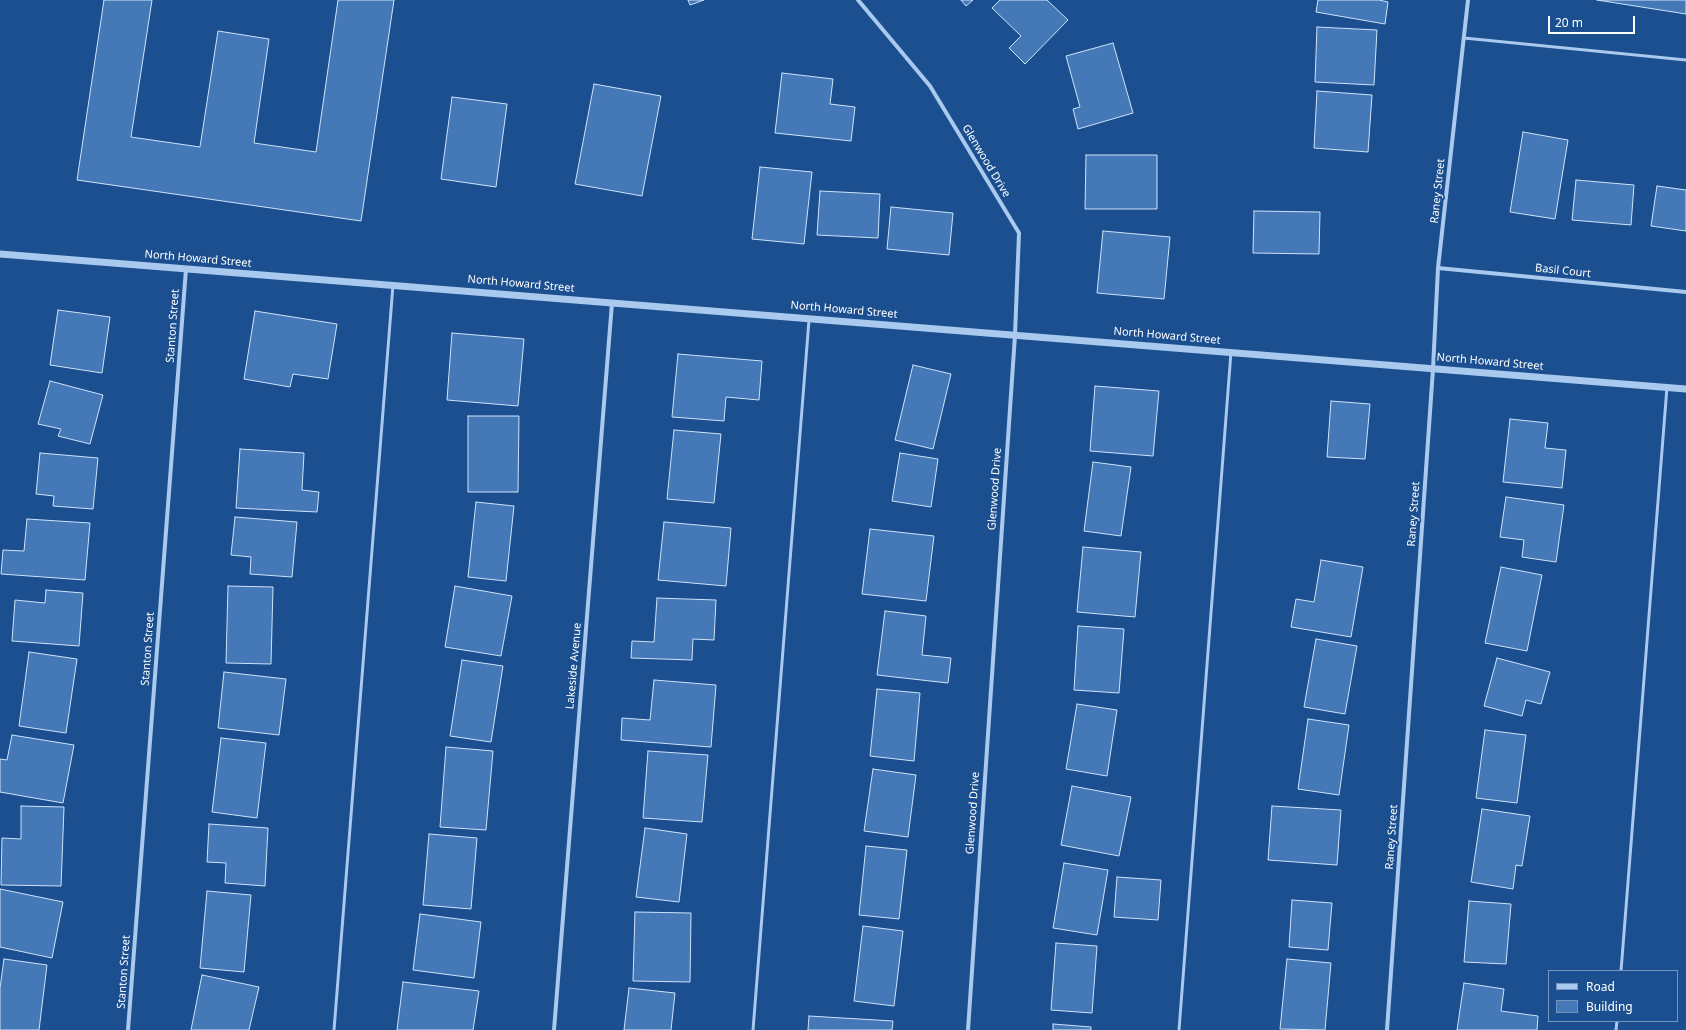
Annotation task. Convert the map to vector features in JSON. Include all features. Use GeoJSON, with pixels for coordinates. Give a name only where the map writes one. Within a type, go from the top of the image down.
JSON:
{"type":"FeatureCollection","features":[{"type":"Feature","properties":{"kind":"street","name":"Glenwood Drive"},"geometry":{"type":"LineString","coordinates":[[858,0],[930,86],[1019,232],[1015,335],[968,1030]]}},
{"type":"Feature","properties":{"kind":"street","name":"Raney Street"},"geometry":{"type":"LineString","coordinates":[[1388,1030],[1433,369],[1438,268],[1468,0]]}},
{"type":"Feature","properties":{"kind":"street","name":"North Howard Street"},"geometry":{"type":"LineString","coordinates":[[0,254],[1686,389]]}},
{"type":"Feature","properties":{"kind":"street","name":"Basil Court"},"geometry":{"type":"LineString","coordinates":[[1438,268],[1686,292]]}},
{"type":"Feature","properties":{"kind":"street","name":"Stanton Street"},"geometry":{"type":"LineString","coordinates":[[128,1030],[186,269]]}},
{"type":"Feature","properties":{"kind":"street","name":"Lakeside Avenue"},"geometry":{"type":"LineString","coordinates":[[554,1030],[612,303]]}},
{"type":"Feature","properties":{"kind":"lane"},"geometry":{"type":"LineString","coordinates":[[1464,38],[1686,60]]}},
{"type":"Feature","properties":{"kind":"lane"},"geometry":{"type":"LineString","coordinates":[[334,1030],[393,285]]}},
{"type":"Feature","properties":{"kind":"lane"},"geometry":{"type":"LineString","coordinates":[[753,1030],[809,319]]}},
{"type":"Feature","properties":{"kind":"lane"},"geometry":{"type":"LineString","coordinates":[[1179,1030],[1231,352]]}},
{"type":"Feature","properties":{"kind":"lane"},"geometry":{"type":"LineString","coordinates":[[1620,970],[1667,387]]}},
{"type":"Feature","properties":{"kind":"building"},"geometry":{"type":"Polygon","coordinates":[[[104,0],[152,0],[131,137],[200,147],[218,31],[269,39],[254,143],[316,152],[338,0],[394,0],[361,221],[77,180],[104,0]]]}},
{"type":"Feature","properties":{"kind":"building"},"geometry":{"type":"Polygon","coordinates":[[[688,0],[704,0],[690,5],[688,0]]]}},
{"type":"Feature","properties":{"kind":"building"},"geometry":{"type":"Polygon","coordinates":[[[961,0],[973,0],[966,6],[961,0]]]}},
{"type":"Feature","properties":{"kind":"building"},"geometry":{"type":"Polygon","coordinates":[[[1000,0],[1047,0],[1068,20],[1025,64],[1009,48],[1021,36],[992,8],[1000,0]]]}},
{"type":"Feature","properties":{"kind":"building"},"geometry":{"type":"Polygon","coordinates":[[[1318,0],[1379,0],[1388,2],[1385,24],[1316,12],[1318,0]]]}},
{"type":"Feature","properties":{"kind":"building"},"geometry":{"type":"Polygon","coordinates":[[[1597,0],[1686,0],[1686,14],[1597,0]]]}},
{"type":"Feature","properties":{"kind":"building"},"geometry":{"type":"Polygon","coordinates":[[[1317,27],[1377,30],[1374,85],[1315,82],[1317,27]]]}},
{"type":"Feature","properties":{"kind":"building"},"geometry":{"type":"Polygon","coordinates":[[[1113,43],[1133,113],[1078,129],[1073,109],[1080,107],[1066,56],[1113,43]]]}},
{"type":"Feature","properties":{"kind":"building"},"geometry":{"type":"Polygon","coordinates":[[[782,73],[833,79],[830,104],[855,107],[851,141],[775,133],[782,73]]]}},
{"type":"Feature","properties":{"kind":"building"},"geometry":{"type":"Polygon","coordinates":[[[594,84],[661,96],[642,196],[575,184],[594,84]]]}},
{"type":"Feature","properties":{"kind":"building"},"geometry":{"type":"Polygon","coordinates":[[[1317,91],[1372,95],[1368,152],[1314,148],[1317,91]]]}},
{"type":"Feature","properties":{"kind":"building"},"geometry":{"type":"Polygon","coordinates":[[[452,97],[507,104],[496,187],[441,179],[452,97]]]}},
{"type":"Feature","properties":{"kind":"building"},"geometry":{"type":"Polygon","coordinates":[[[1523,132],[1568,140],[1555,219],[1510,212],[1523,132]]]}},
{"type":"Feature","properties":{"kind":"building"},"geometry":{"type":"Polygon","coordinates":[[[1086,155],[1157,155],[1157,209],[1085,209],[1086,155]]]}},
{"type":"Feature","properties":{"kind":"building"},"geometry":{"type":"Polygon","coordinates":[[[760,167],[812,172],[804,244],[752,239],[760,167]]]}},
{"type":"Feature","properties":{"kind":"building"},"geometry":{"type":"Polygon","coordinates":[[[1576,180],[1634,185],[1631,225],[1572,220],[1576,180]]]}},
{"type":"Feature","properties":{"kind":"building"},"geometry":{"type":"Polygon","coordinates":[[[1657,186],[1686,190],[1686,231],[1651,226],[1657,186]]]}},
{"type":"Feature","properties":{"kind":"building"},"geometry":{"type":"Polygon","coordinates":[[[820,191],[880,194],[878,238],[817,235],[820,191]]]}},
{"type":"Feature","properties":{"kind":"building"},"geometry":{"type":"Polygon","coordinates":[[[891,207],[953,213],[949,255],[887,249],[891,207]]]}},
{"type":"Feature","properties":{"kind":"building"},"geometry":{"type":"Polygon","coordinates":[[[1254,211],[1320,212],[1319,254],[1253,253],[1254,211]]]}},
{"type":"Feature","properties":{"kind":"building"},"geometry":{"type":"Polygon","coordinates":[[[1103,231],[1170,237],[1164,299],[1097,293],[1103,231]]]}},
{"type":"Feature","properties":{"kind":"building"},"geometry":{"type":"Polygon","coordinates":[[[58,310],[110,317],[102,373],[50,365],[58,310]]]}},
{"type":"Feature","properties":{"kind":"building"},"geometry":{"type":"Polygon","coordinates":[[[255,311],[337,324],[328,379],[293,374],[290,387],[244,379],[255,311]]]}},
{"type":"Feature","properties":{"kind":"building"},"geometry":{"type":"Polygon","coordinates":[[[452,333],[524,339],[518,406],[447,400],[452,333]]]}},
{"type":"Feature","properties":{"kind":"building"},"geometry":{"type":"Polygon","coordinates":[[[678,354],[762,361],[759,400],[726,397],[724,421],[672,417],[678,354]]]}},
{"type":"Feature","properties":{"kind":"building"},"geometry":{"type":"Polygon","coordinates":[[[913,365],[951,374],[933,449],[895,440],[913,365]]]}},
{"type":"Feature","properties":{"kind":"building"},"geometry":{"type":"Polygon","coordinates":[[[50,381],[103,395],[90,444],[58,436],[61,429],[38,424],[50,381]]]}},
{"type":"Feature","properties":{"kind":"building"},"geometry":{"type":"Polygon","coordinates":[[[1095,386],[1159,391],[1153,456],[1090,451],[1095,386]]]}},
{"type":"Feature","properties":{"kind":"building"},"geometry":{"type":"Polygon","coordinates":[[[1331,401],[1370,404],[1365,459],[1327,457],[1331,401]]]}},
{"type":"Feature","properties":{"kind":"building"},"geometry":{"type":"Polygon","coordinates":[[[468,416],[519,416],[518,492],[468,492],[468,416]]]}},
{"type":"Feature","properties":{"kind":"building"},"geometry":{"type":"Polygon","coordinates":[[[1510,419],[1548,423],[1545,448],[1566,450],[1562,488],[1503,482],[1510,419]]]}},
{"type":"Feature","properties":{"kind":"building"},"geometry":{"type":"Polygon","coordinates":[[[674,430],[721,434],[714,503],[667,499],[674,430]]]}},
{"type":"Feature","properties":{"kind":"building"},"geometry":{"type":"Polygon","coordinates":[[[240,449],[304,453],[302,490],[319,492],[317,512],[236,508],[240,449]]]}},
{"type":"Feature","properties":{"kind":"building"},"geometry":{"type":"Polygon","coordinates":[[[40,453],[98,458],[93,509],[53,506],[54,496],[36,494],[40,453]]]}},
{"type":"Feature","properties":{"kind":"building"},"geometry":{"type":"Polygon","coordinates":[[[900,453],[938,459],[931,507],[892,501],[900,453]]]}},
{"type":"Feature","properties":{"kind":"building"},"geometry":{"type":"Polygon","coordinates":[[[1093,462],[1131,467],[1121,536],[1084,531],[1093,462]]]}},
{"type":"Feature","properties":{"kind":"building"},"geometry":{"type":"Polygon","coordinates":[[[1506,497],[1564,505],[1556,562],[1522,557],[1524,540],[1500,537],[1506,497]]]}},
{"type":"Feature","properties":{"kind":"building"},"geometry":{"type":"Polygon","coordinates":[[[476,502],[514,506],[506,581],[468,577],[476,502]]]}},
{"type":"Feature","properties":{"kind":"building"},"geometry":{"type":"Polygon","coordinates":[[[235,517],[297,522],[292,577],[250,574],[251,557],[231,555],[235,517]]]}},
{"type":"Feature","properties":{"kind":"building"},"geometry":{"type":"Polygon","coordinates":[[[27,519],[90,523],[85,580],[1,574],[3,550],[24,551],[27,519]]]}},
{"type":"Feature","properties":{"kind":"building"},"geometry":{"type":"Polygon","coordinates":[[[664,522],[731,528],[726,586],[658,580],[664,522]]]}},
{"type":"Feature","properties":{"kind":"building"},"geometry":{"type":"Polygon","coordinates":[[[870,529],[934,536],[926,601],[862,594],[870,529]]]}},
{"type":"Feature","properties":{"kind":"building"},"geometry":{"type":"Polygon","coordinates":[[[1083,547],[1141,552],[1135,617],[1077,612],[1083,547]]]}},
{"type":"Feature","properties":{"kind":"building"},"geometry":{"type":"Polygon","coordinates":[[[1321,560],[1363,567],[1351,637],[1291,627],[1296,599],[1314,602],[1321,560]]]}},
{"type":"Feature","properties":{"kind":"building"},"geometry":{"type":"Polygon","coordinates":[[[1501,567],[1542,575],[1527,651],[1485,643],[1501,567]]]}},
{"type":"Feature","properties":{"kind":"building"},"geometry":{"type":"Polygon","coordinates":[[[228,586],[273,587],[271,664],[226,663],[228,586]]]}},
{"type":"Feature","properties":{"kind":"building"},"geometry":{"type":"Polygon","coordinates":[[[455,586],[512,596],[501,656],[445,647],[455,586]]]}},
{"type":"Feature","properties":{"kind":"building"},"geometry":{"type":"Polygon","coordinates":[[[46,590],[83,593],[79,646],[12,641],[15,600],[45,603],[46,590]]]}},
{"type":"Feature","properties":{"kind":"building"},"geometry":{"type":"Polygon","coordinates":[[[657,598],[716,600],[714,640],[693,639],[692,660],[631,658],[632,641],[654,642],[657,598]]]}},
{"type":"Feature","properties":{"kind":"building"},"geometry":{"type":"Polygon","coordinates":[[[885,611],[926,616],[922,655],[951,658],[948,683],[877,675],[885,611]]]}},
{"type":"Feature","properties":{"kind":"building"},"geometry":{"type":"Polygon","coordinates":[[[1078,626],[1124,629],[1119,693],[1074,690],[1078,626]]]}},
{"type":"Feature","properties":{"kind":"building"},"geometry":{"type":"Polygon","coordinates":[[[1316,639],[1357,646],[1345,714],[1304,707],[1316,639]]]}},
{"type":"Feature","properties":{"kind":"building"},"geometry":{"type":"Polygon","coordinates":[[[29,652],[77,659],[66,733],[19,726],[29,652]]]}},
{"type":"Feature","properties":{"kind":"building"},"geometry":{"type":"Polygon","coordinates":[[[1497,658],[1550,672],[1541,704],[1526,700],[1522,716],[1484,706],[1497,658]]]}},
{"type":"Feature","properties":{"kind":"building"},"geometry":{"type":"Polygon","coordinates":[[[462,660],[503,666],[491,742],[450,736],[462,660]]]}},
{"type":"Feature","properties":{"kind":"building"},"geometry":{"type":"Polygon","coordinates":[[[224,672],[286,679],[279,735],[218,728],[224,672]]]}},
{"type":"Feature","properties":{"kind":"building"},"geometry":{"type":"Polygon","coordinates":[[[654,680],[716,685],[711,747],[621,740],[622,718],[650,720],[654,680]]]}},
{"type":"Feature","properties":{"kind":"building"},"geometry":{"type":"Polygon","coordinates":[[[877,689],[920,693],[914,761],[870,756],[877,689]]]}},
{"type":"Feature","properties":{"kind":"building"},"geometry":{"type":"Polygon","coordinates":[[[1077,704],[1117,710],[1107,776],[1066,769],[1077,704]]]}},
{"type":"Feature","properties":{"kind":"building"},"geometry":{"type":"Polygon","coordinates":[[[1308,719],[1349,725],[1339,795],[1298,789],[1308,719]]]}},
{"type":"Feature","properties":{"kind":"building"},"geometry":{"type":"Polygon","coordinates":[[[1485,730],[1526,735],[1517,803],[1476,798],[1485,730]]]}},
{"type":"Feature","properties":{"kind":"building"},"geometry":{"type":"Polygon","coordinates":[[[12,735],[74,745],[63,803],[0,792],[0,759],[7,760],[12,735]]]}},
{"type":"Feature","properties":{"kind":"building"},"geometry":{"type":"Polygon","coordinates":[[[221,738],[266,743],[257,818],[212,812],[221,738]]]}},
{"type":"Feature","properties":{"kind":"building"},"geometry":{"type":"Polygon","coordinates":[[[446,747],[493,751],[486,830],[440,827],[446,747]]]}},
{"type":"Feature","properties":{"kind":"building"},"geometry":{"type":"Polygon","coordinates":[[[648,751],[708,755],[702,822],[643,818],[648,751]]]}},
{"type":"Feature","properties":{"kind":"building"},"geometry":{"type":"Polygon","coordinates":[[[873,769],[916,775],[908,837],[864,831],[873,769]]]}},
{"type":"Feature","properties":{"kind":"building"},"geometry":{"type":"Polygon","coordinates":[[[1072,786],[1131,797],[1119,856],[1061,845],[1072,786]]]}},
{"type":"Feature","properties":{"kind":"building"},"geometry":{"type":"Polygon","coordinates":[[[21,806],[64,807],[61,886],[1,885],[2,838],[21,839],[21,806]]]}},
{"type":"Feature","properties":{"kind":"building"},"geometry":{"type":"Polygon","coordinates":[[[1272,806],[1341,810],[1337,865],[1268,860],[1272,806]]]}},
{"type":"Feature","properties":{"kind":"building"},"geometry":{"type":"Polygon","coordinates":[[[1482,809],[1530,816],[1522,866],[1516,865],[1513,889],[1471,882],[1482,809]]]}},
{"type":"Feature","properties":{"kind":"building"},"geometry":{"type":"Polygon","coordinates":[[[209,824],[268,828],[265,886],[225,883],[226,863],[207,862],[209,824]]]}},
{"type":"Feature","properties":{"kind":"building"},"geometry":{"type":"Polygon","coordinates":[[[645,828],[687,834],[679,902],[636,897],[645,828]]]}},
{"type":"Feature","properties":{"kind":"building"},"geometry":{"type":"Polygon","coordinates":[[[429,834],[477,838],[471,909],[423,905],[429,834]]]}},
{"type":"Feature","properties":{"kind":"building"},"geometry":{"type":"Polygon","coordinates":[[[866,846],[907,850],[899,919],[859,915],[866,846]]]}},
{"type":"Feature","properties":{"kind":"building"},"geometry":{"type":"Polygon","coordinates":[[[1064,863],[1108,870],[1097,935],[1053,928],[1064,863]]]}},
{"type":"Feature","properties":{"kind":"building"},"geometry":{"type":"Polygon","coordinates":[[[1117,877],[1161,880],[1158,920],[1114,917],[1117,877]]]}},
{"type":"Feature","properties":{"kind":"building"},"geometry":{"type":"Polygon","coordinates":[[[0,889],[63,902],[52,958],[0,947],[0,889]]]}},
{"type":"Feature","properties":{"kind":"building"},"geometry":{"type":"Polygon","coordinates":[[[207,891],[251,895],[244,972],[200,968],[207,891]]]}},
{"type":"Feature","properties":{"kind":"building"},"geometry":{"type":"Polygon","coordinates":[[[1292,900],[1332,903],[1328,950],[1289,947],[1292,900]]]}},
{"type":"Feature","properties":{"kind":"building"},"geometry":{"type":"Polygon","coordinates":[[[1469,901],[1511,904],[1506,964],[1464,962],[1469,901]]]}},
{"type":"Feature","properties":{"kind":"building"},"geometry":{"type":"Polygon","coordinates":[[[635,912],[691,913],[690,982],[633,981],[635,912]]]}},
{"type":"Feature","properties":{"kind":"building"},"geometry":{"type":"Polygon","coordinates":[[[420,914],[481,922],[474,978],[413,970],[420,914]]]}},
{"type":"Feature","properties":{"kind":"building"},"geometry":{"type":"Polygon","coordinates":[[[863,926],[903,931],[894,1006],[854,1001],[863,926]]]}},
{"type":"Feature","properties":{"kind":"building"},"geometry":{"type":"Polygon","coordinates":[[[1056,943],[1097,946],[1092,1013],[1051,1010],[1056,943]]]}},
{"type":"Feature","properties":{"kind":"building"},"geometry":{"type":"Polygon","coordinates":[[[4,959],[47,965],[39,1030],[0,1030],[0,988],[4,959]]]}},
{"type":"Feature","properties":{"kind":"building"},"geometry":{"type":"Polygon","coordinates":[[[1287,959],[1331,963],[1325,1030],[1280,1029],[1287,959]]]}},
{"type":"Feature","properties":{"kind":"building"},"geometry":{"type":"Polygon","coordinates":[[[202,975],[259,987],[249,1030],[191,1030],[202,975]]]}},
{"type":"Feature","properties":{"kind":"building"},"geometry":{"type":"Polygon","coordinates":[[[403,982],[479,991],[473,1030],[397,1030],[403,982]]]}},
{"type":"Feature","properties":{"kind":"building"},"geometry":{"type":"Polygon","coordinates":[[[1464,983],[1504,989],[1501,1011],[1538,1016],[1537,1030],[1457,1030],[1464,983]]]}},
{"type":"Feature","properties":{"kind":"building"},"geometry":{"type":"Polygon","coordinates":[[[629,988],[675,993],[671,1030],[624,1030],[629,988]]]}},
{"type":"Feature","properties":{"kind":"building"},"geometry":{"type":"Polygon","coordinates":[[[809,1016],[893,1021],[892,1030],[808,1030],[809,1016]]]}},
{"type":"Feature","properties":{"kind":"building"},"geometry":{"type":"Polygon","coordinates":[[[1053,1024],[1091,1027],[1091,1030],[1053,1030],[1053,1024]]]}}]}
